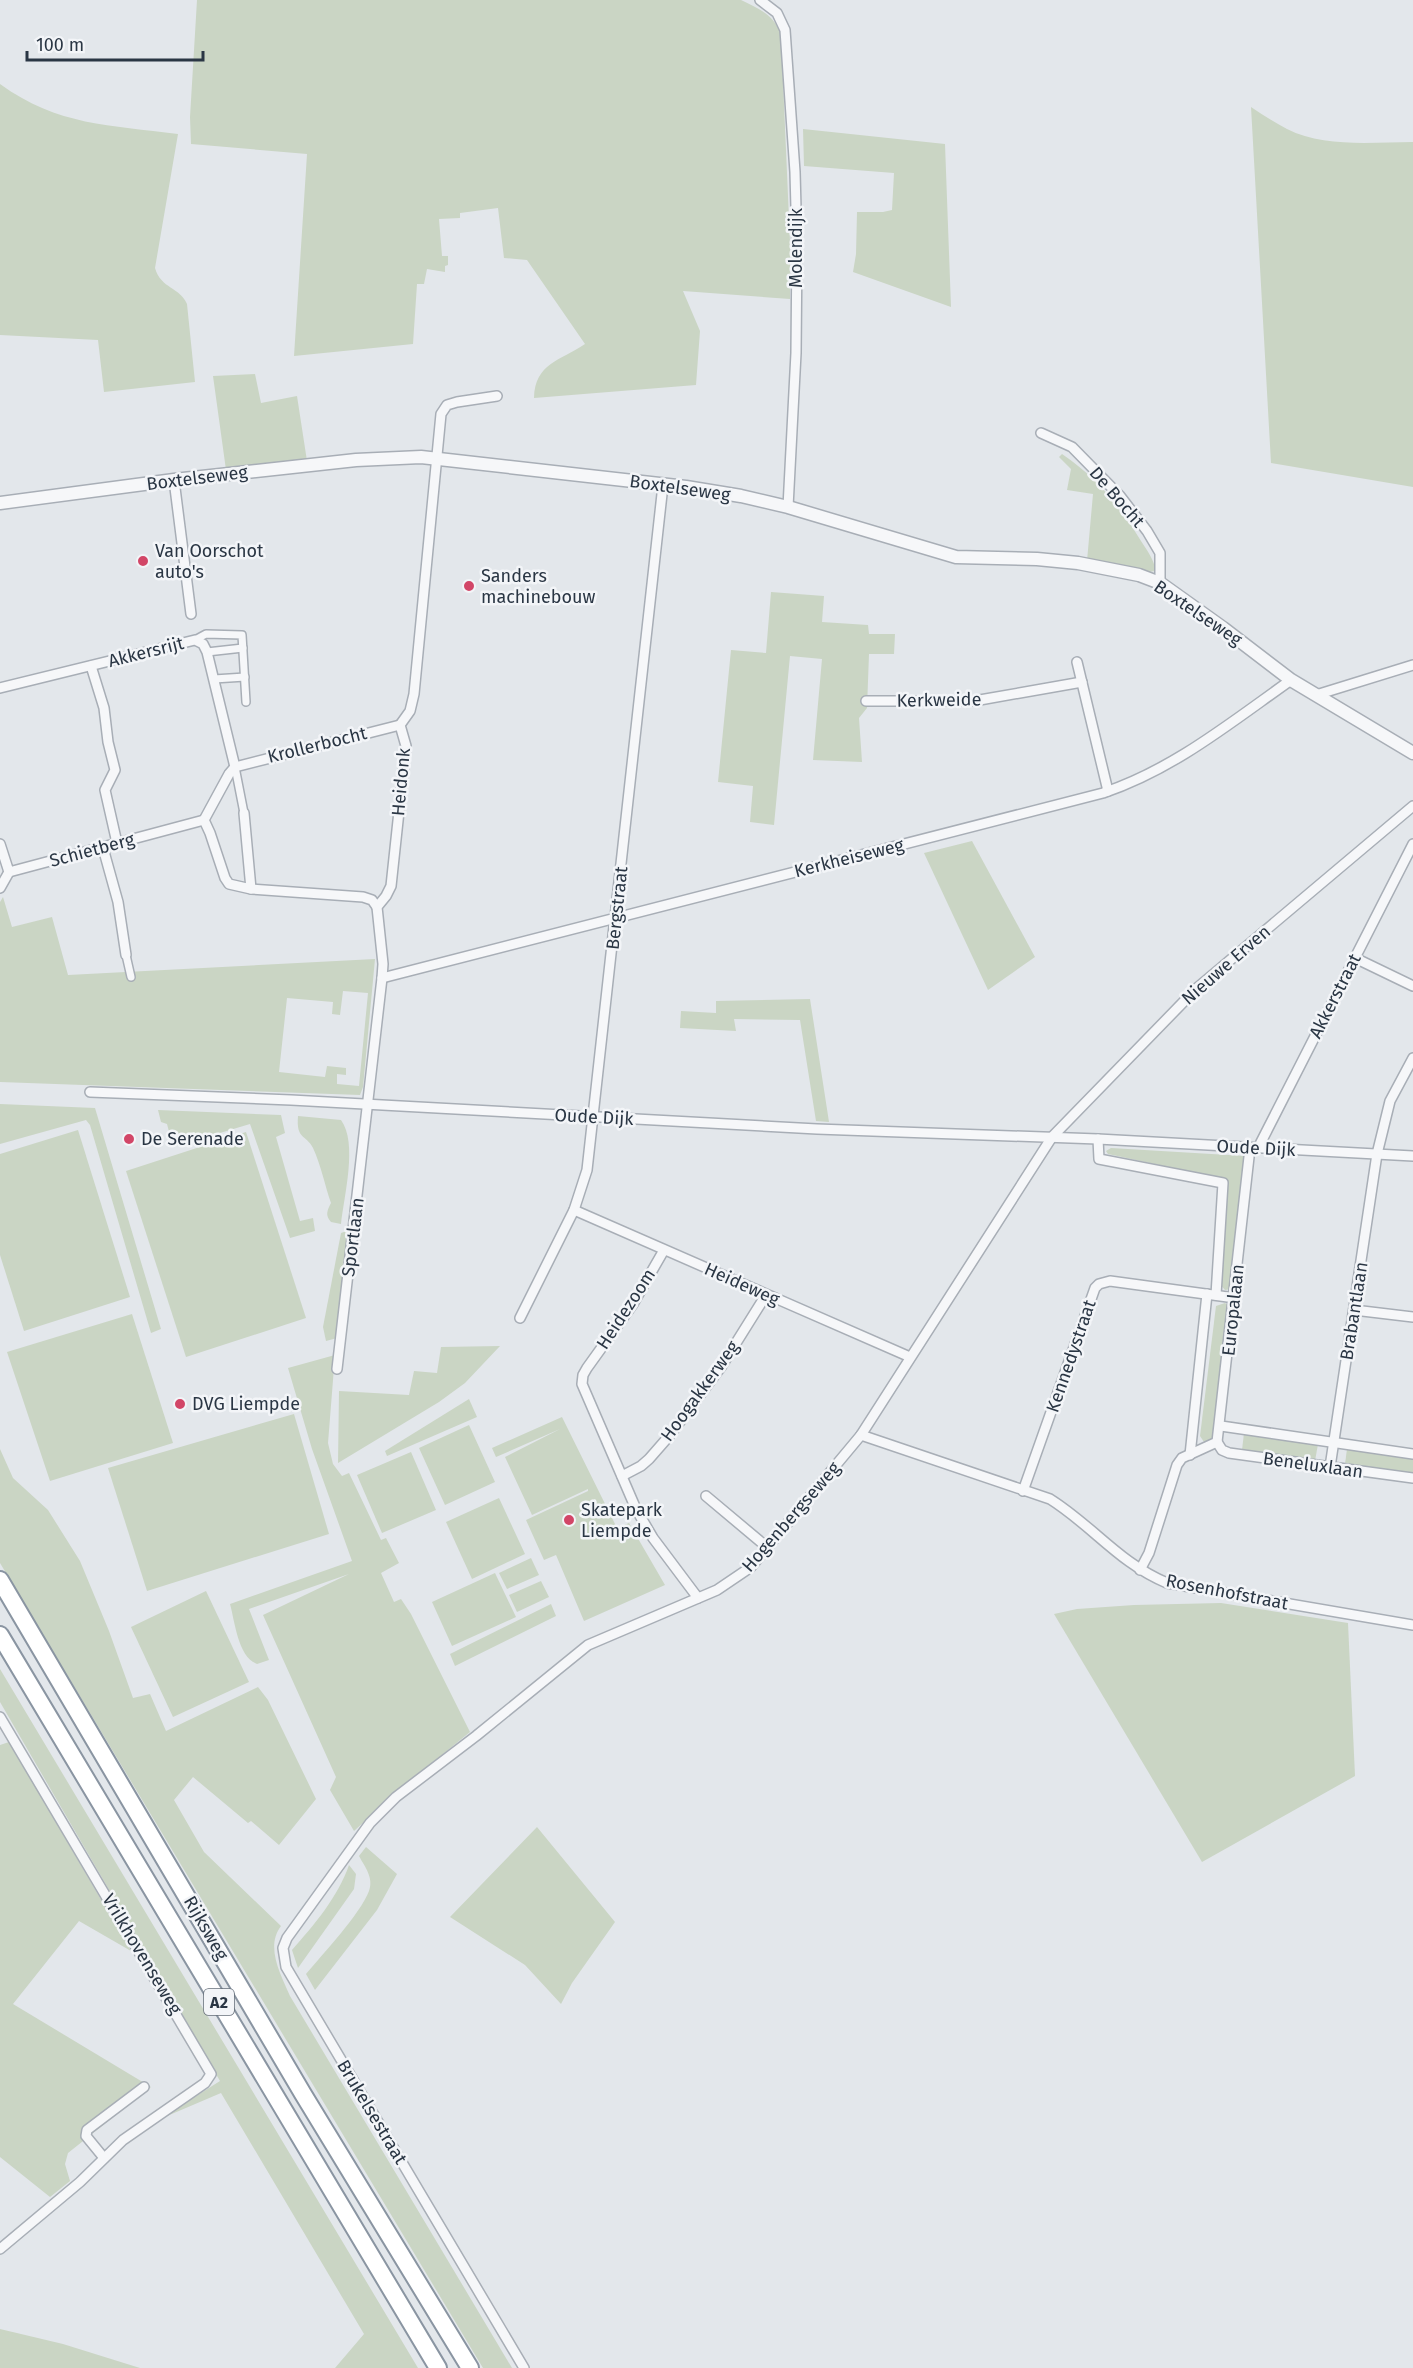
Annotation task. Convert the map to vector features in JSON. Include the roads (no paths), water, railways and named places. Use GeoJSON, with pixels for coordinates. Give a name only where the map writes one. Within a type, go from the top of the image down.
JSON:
{"type":"FeatureCollection","features":[{"type":"Feature","properties":{"kind":"highway","name":"Rijksweg"},"geometry":{"type":"LineString","coordinates":[[0,1580],[303,2094],[470,2368]]}},
{"type":"Feature","properties":{"kind":"highway","name":"Rijksweg"},"geometry":{"type":"LineString","coordinates":[[0,1635],[438,2368]]}},
{"type":"Feature","properties":{"kind":"street","name":"Molendijk"},"geometry":{"type":"LineString","coordinates":[[760,0],[777,13],[785,30],[795,172],[796,354],[788,507]]}},
{"type":"Feature","properties":{"kind":"street","name":"Heidonk"},"geometry":{"type":"LineString","coordinates":[[377,907],[386,897],[391,886],[406,746],[400,725],[410,711],[414,694],[441,414],[447,405],[497,396]]}},
{"type":"Feature","properties":{"kind":"street","name":"De Bocht"},"geometry":{"type":"LineString","coordinates":[[1041,433],[1072,447],[1127,505],[1160,553],[1160,583]]}},
{"type":"Feature","properties":{"kind":"street","name":"Boxtelseweg"},"geometry":{"type":"LineString","coordinates":[[0,503],[174,480],[356,460],[438,458],[741,496],[788,507],[956,557],[1037,559],[1078,563],[1139,575],[1160,583],[1291,680],[1413,753]]}},
{"type":"Feature","properties":{"kind":"street"},"geometry":{"type":"LineString","coordinates":[[174,480],[191,614]]}},
{"type":"Feature","properties":{"kind":"street","name":"Bergstraat"},"geometry":{"type":"LineString","coordinates":[[520,1318],[574,1210],[587,1170],[663,485]]}},
{"type":"Feature","properties":{"kind":"street"},"geometry":{"type":"LineString","coordinates":[[195,640],[206,634],[237,633],[242,635],[246,702]]}},
{"type":"Feature","properties":{"kind":"street","name":"Akkersrijt"},"geometry":{"type":"LineString","coordinates":[[0,688],[195,640],[203,644],[207,652],[235,767]]}},
{"type":"Feature","properties":{"kind":"street"},"geometry":{"type":"LineString","coordinates":[[207,652],[243,648]]}},
{"type":"Feature","properties":{"kind":"street"},"geometry":{"type":"LineString","coordinates":[[1077,662],[1108,792]]}},
{"type":"Feature","properties":{"kind":"street"},"geometry":{"type":"LineString","coordinates":[[1316,695],[1413,665]]}},
{"type":"Feature","properties":{"kind":"street"},"geometry":{"type":"LineString","coordinates":[[91,666],[104,708],[108,742],[115,770],[105,790],[117,843]]}},
{"type":"Feature","properties":{"kind":"street"},"geometry":{"type":"LineString","coordinates":[[214,679],[245,677]]}},
{"type":"Feature","properties":{"kind":"street","name":"Kerkheiseweg"},"geometry":{"type":"LineString","coordinates":[[382,978],[1108,792],[1134,783],[1162,769],[1291,680]]}},
{"type":"Feature","properties":{"kind":"street","name":"Kerkweide"},"geometry":{"type":"LineString","coordinates":[[867,701],[974,701],[1082,682]]}},
{"type":"Feature","properties":{"kind":"street","name":"Krollerbocht"},"geometry":{"type":"LineString","coordinates":[[235,767],[400,725]]}},
{"type":"Feature","properties":{"kind":"street"},"geometry":{"type":"LineString","coordinates":[[235,767],[244,813],[251,889]]}},
{"type":"Feature","properties":{"kind":"street"},"geometry":{"type":"LineString","coordinates":[[235,767],[204,820],[229,884],[251,889],[363,897],[372,900],[377,907],[383,964],[369,1104]]}},
{"type":"Feature","properties":{"kind":"street","name":"Nieuwe Erven"},"geometry":{"type":"LineString","coordinates":[[1052,1137],[1197,988],[1413,806]]}},
{"type":"Feature","properties":{"kind":"street","name":"Schietberg"},"geometry":{"type":"LineString","coordinates":[[9,872],[204,820]]}},
{"type":"Feature","properties":{"kind":"street"},"geometry":{"type":"LineString","coordinates":[[0,844],[9,872],[0,888]]}},
{"type":"Feature","properties":{"kind":"street","name":"Akkerstraat"},"geometry":{"type":"LineString","coordinates":[[1254,1148],[1413,844]]}},
{"type":"Feature","properties":{"kind":"street"},"geometry":{"type":"LineString","coordinates":[[103,848],[118,902],[131,977]]}},
{"type":"Feature","properties":{"kind":"street"},"geometry":{"type":"LineString","coordinates":[[1355,958],[1413,986]]}},
{"type":"Feature","properties":{"kind":"street","name":"Brabantlaan"},"geometry":{"type":"LineString","coordinates":[[1330,1467],[1377,1154],[1390,1101],[1413,1058]]}},
{"type":"Feature","properties":{"kind":"street","name":"Oude Dijk"},"geometry":{"type":"LineString","coordinates":[[90,1092],[369,1104],[817,1129],[1098,1139],[1413,1156]]}},
{"type":"Feature","properties":{"kind":"street","name":"Sportlaan"},"geometry":{"type":"LineString","coordinates":[[337,1369],[369,1104]]}},
{"type":"Feature","properties":{"kind":"street","name":"Hogenbergseweg"},"geometry":{"type":"LineString","coordinates":[[344,1858],[370,1823],[396,1797],[476,1736],[588,1645],[698,1598],[733,1580],[751,1567],[861,1435],[1052,1137]]}},
{"type":"Feature","properties":{"kind":"street","name":"Oude Dijk"},"geometry":{"type":"LineString","coordinates":[[1098,1139],[1099,1159],[1223,1183]]}},
{"type":"Feature","properties":{"kind":"street","name":"Europalaan"},"geometry":{"type":"LineString","coordinates":[[1218,1442],[1254,1148]]}},
{"type":"Feature","properties":{"kind":"street","name":"Europalaan"},"geometry":{"type":"LineString","coordinates":[[1190,1455],[1212,1295],[1223,1183]]}},
{"type":"Feature","properties":{"kind":"street","name":"Heideweg"},"geometry":{"type":"LineString","coordinates":[[574,1210],[910,1357]]}},
{"type":"Feature","properties":{"kind":"street","name":"Heidezoom"},"geometry":{"type":"LineString","coordinates":[[622,1476],[582,1384],[582,1375],[633,1304],[664,1250]]}},
{"type":"Feature","properties":{"kind":"street","name":"Kennedystraat"},"geometry":{"type":"LineString","coordinates":[[1023,1491],[1095,1288],[1104,1281],[1110,1281],[1235,1298]]}},
{"type":"Feature","properties":{"kind":"street","name":"Hoogakkerweg"},"geometry":{"type":"LineString","coordinates":[[622,1476],[650,1459],[670,1435],[721,1367],[766,1294]]}},
{"type":"Feature","properties":{"kind":"street"},"geometry":{"type":"LineString","coordinates":[[1354,1310],[1413,1317]]}},
{"type":"Feature","properties":{"kind":"street","name":"Beneluxlaan"},"geometry":{"type":"LineString","coordinates":[[1221,1426],[1413,1454]]}},
{"type":"Feature","properties":{"kind":"street","name":"Rosenhofstraat"},"geometry":{"type":"LineString","coordinates":[[861,1435],[1050,1499],[1066,1509],[1120,1557],[1167,1583],[1413,1625]]}},
{"type":"Feature","properties":{"kind":"street"},"geometry":{"type":"LineString","coordinates":[[1140,1570],[1149,1553],[1177,1465],[1182,1458],[1218,1442]]}},
{"type":"Feature","properties":{"kind":"street","name":"Beneluxlaan"},"geometry":{"type":"LineString","coordinates":[[1218,1442],[1222,1450],[1229,1454],[1413,1478]]}},
{"type":"Feature","properties":{"kind":"street"},"geometry":{"type":"LineString","coordinates":[[622,1476],[653,1538],[698,1598]]}},
{"type":"Feature","properties":{"kind":"street"},"geometry":{"type":"LineString","coordinates":[[706,1496],[768,1548]]}},
{"type":"Feature","properties":{"kind":"street","name":"Vrilkhovenseweg"},"geometry":{"type":"LineString","coordinates":[[0,1717],[210,2071],[210,2076],[205,2083],[140,2127],[80,2182],[0,2249]]}},
{"type":"Feature","properties":{"kind":"street","name":"Brukelsestraat"},"geometry":{"type":"LineString","coordinates":[[344,1858],[287,1938],[283,1948],[286,1967],[524,2368]]}},
{"type":"Feature","properties":{"kind":"street"},"geometry":{"type":"LineString","coordinates":[[104,2158],[86,2136],[87,2130],[144,2087]]}},
{"type":"Feature","properties":{"kind":"place","name":"Van Oorschot auto's"},"geometry":{"type":"Point","coordinates":[143,561]}},
{"type":"Feature","properties":{"kind":"place","name":"Sanders machinebouw"},"geometry":{"type":"Point","coordinates":[469,586]}},
{"type":"Feature","properties":{"kind":"place","name":"De Serenade"},"geometry":{"type":"Point","coordinates":[129,1139]}},
{"type":"Feature","properties":{"kind":"place","name":"DVG Liempde"},"geometry":{"type":"Point","coordinates":[180,1404]}},
{"type":"Feature","properties":{"kind":"place","name":"Skatepark Liempde"},"geometry":{"type":"Point","coordinates":[569,1520]}}]}
